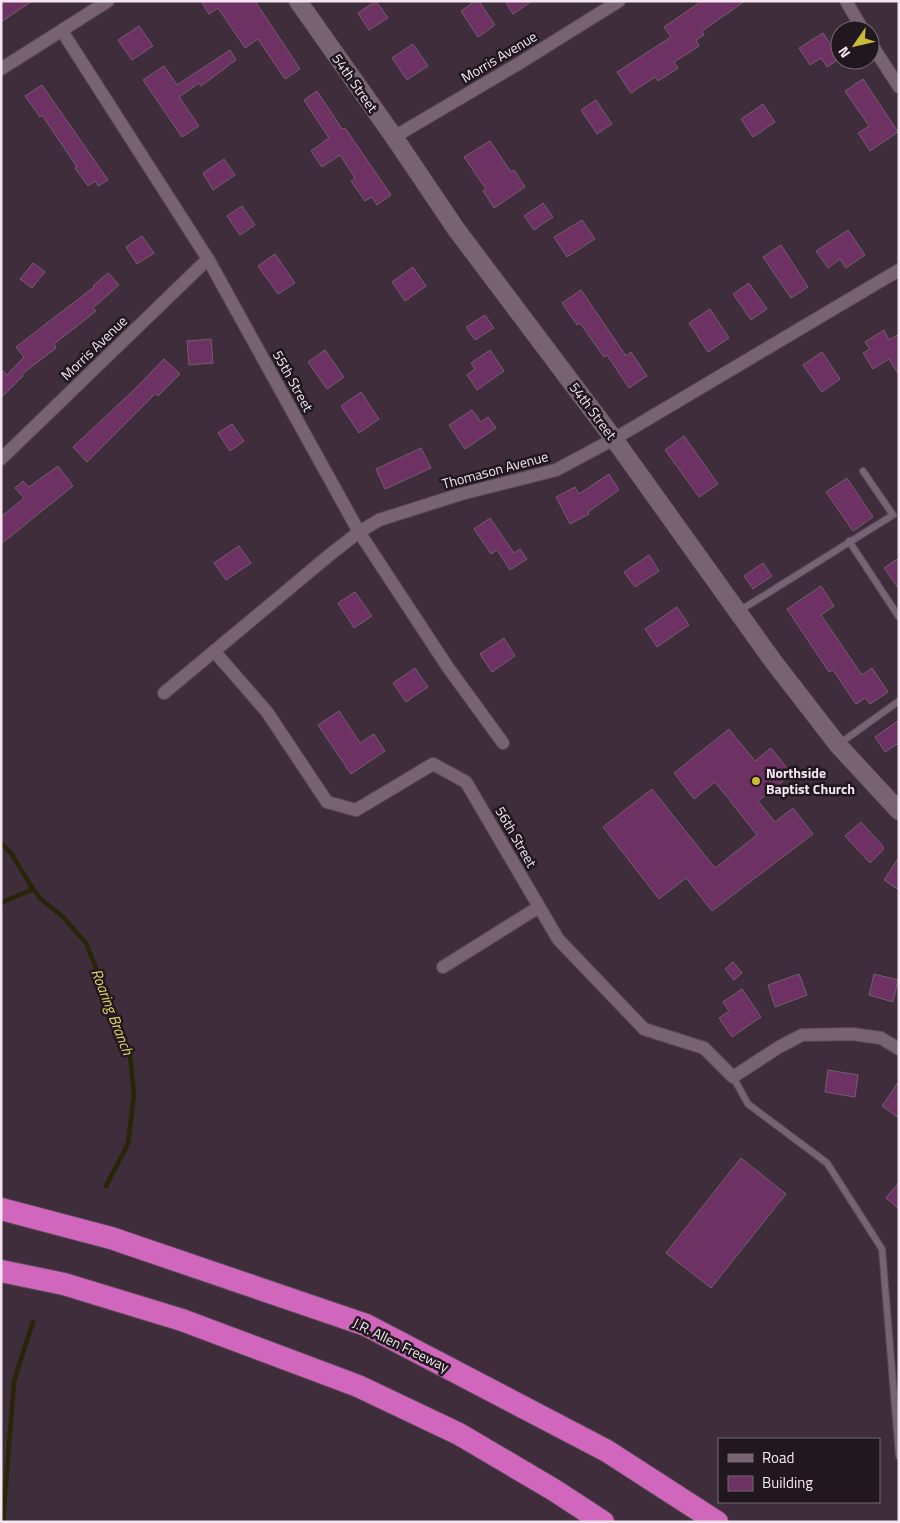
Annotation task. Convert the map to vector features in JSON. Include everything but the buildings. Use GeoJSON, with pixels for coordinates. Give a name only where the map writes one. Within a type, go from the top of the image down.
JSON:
{"type":"FeatureCollection","features":[{"type":"Feature","properties":{"kind":"highway","name":"J.R. Allen Freeway"},"geometry":{"type":"LineString","coordinates":[[1,1209],[112,1238],[366,1325],[607,1451],[717,1522]]}},
{"type":"Feature","properties":{"kind":"highway"},"geometry":{"type":"LineString","coordinates":[[4,1272],[64,1284],[182,1320],[358,1386],[460,1434],[554,1490],[603,1522]]}},
{"type":"Feature","properties":{"kind":"main road","name":"54th Street"},"geometry":{"type":"LineString","coordinates":[[298,1],[456,229],[614,439],[773,661],[838,745],[899,811]]}},
{"type":"Feature","properties":{"kind":"street"},"geometry":{"type":"LineString","coordinates":[[1,69],[108,1]]}},
{"type":"Feature","properties":{"kind":"street","name":"Morris Avenue"},"geometry":{"type":"LineString","coordinates":[[394,137],[518,64],[619,1]]}},
{"type":"Feature","properties":{"kind":"street"},"geometry":{"type":"LineString","coordinates":[[846,1],[857,20]]}},
{"type":"Feature","properties":{"kind":"street","name":"55th Street"},"geometry":{"type":"LineString","coordinates":[[62,31],[208,259],[359,532],[447,666],[502,743]]}},
{"type":"Feature","properties":{"kind":"street"},"geometry":{"type":"LineString","coordinates":[[880,58],[899,87]]}},
{"type":"Feature","properties":{"kind":"street","name":"Morris Avenue"},"geometry":{"type":"LineString","coordinates":[[1,459],[208,259]]}},
{"type":"Feature","properties":{"kind":"street","name":"Thomason Avenue"},"geometry":{"type":"LineString","coordinates":[[164,694],[359,532],[379,520],[461,494],[556,470],[614,439],[899,270]]}},
{"type":"Feature","properties":{"kind":"street","name":"56th Street"},"geometry":{"type":"LineString","coordinates":[[214,651],[267,712],[327,802],[356,810],[433,764],[466,782],[558,939],[644,1030],[704,1048],[733,1078]]}},
{"type":"Feature","properties":{"kind":"street"},"geometry":{"type":"LineString","coordinates":[[443,967],[540,907]]}},
{"type":"Feature","properties":{"kind":"street"},"geometry":{"type":"LineString","coordinates":[[733,1078],[779,1047],[802,1035],[852,1034],[881,1038],[899,1049]]}},
{"type":"Feature","properties":{"kind":"lane"},"geometry":{"type":"LineString","coordinates":[[738,611],[893,515],[864,471]]}},
{"type":"Feature","properties":{"kind":"lane"},"geometry":{"type":"LineString","coordinates":[[849,541],[898,614]]}},
{"type":"Feature","properties":{"kind":"lane"},"geometry":{"type":"LineString","coordinates":[[838,745],[899,701]]}},
{"type":"Feature","properties":{"kind":"lane"},"geometry":{"type":"LineString","coordinates":[[733,1078],[748,1104],[827,1163],[882,1249],[899,1456]]}},
{"type":"Feature","properties":{"kind":"waterway","name":"Roaring Branch"},"geometry":{"type":"LineString","coordinates":[[1,843],[11,853],[41,899],[63,917],[86,943],[130,1054],[134,1095],[128,1144],[106,1186]]}},
{"type":"Feature","properties":{"kind":"waterway","name":"Roaring Branch"},"geometry":{"type":"LineString","coordinates":[[1,903],[33,889]]}},
{"type":"Feature","properties":{"kind":"waterway","name":"Roaring Branch"},"geometry":{"type":"LineString","coordinates":[[3,1522],[14,1381],[33,1322]]}},
{"type":"Feature","properties":{"kind":"place","name":"Northside Baptist Church"},"geometry":{"type":"Point","coordinates":[756,781]}}]}
